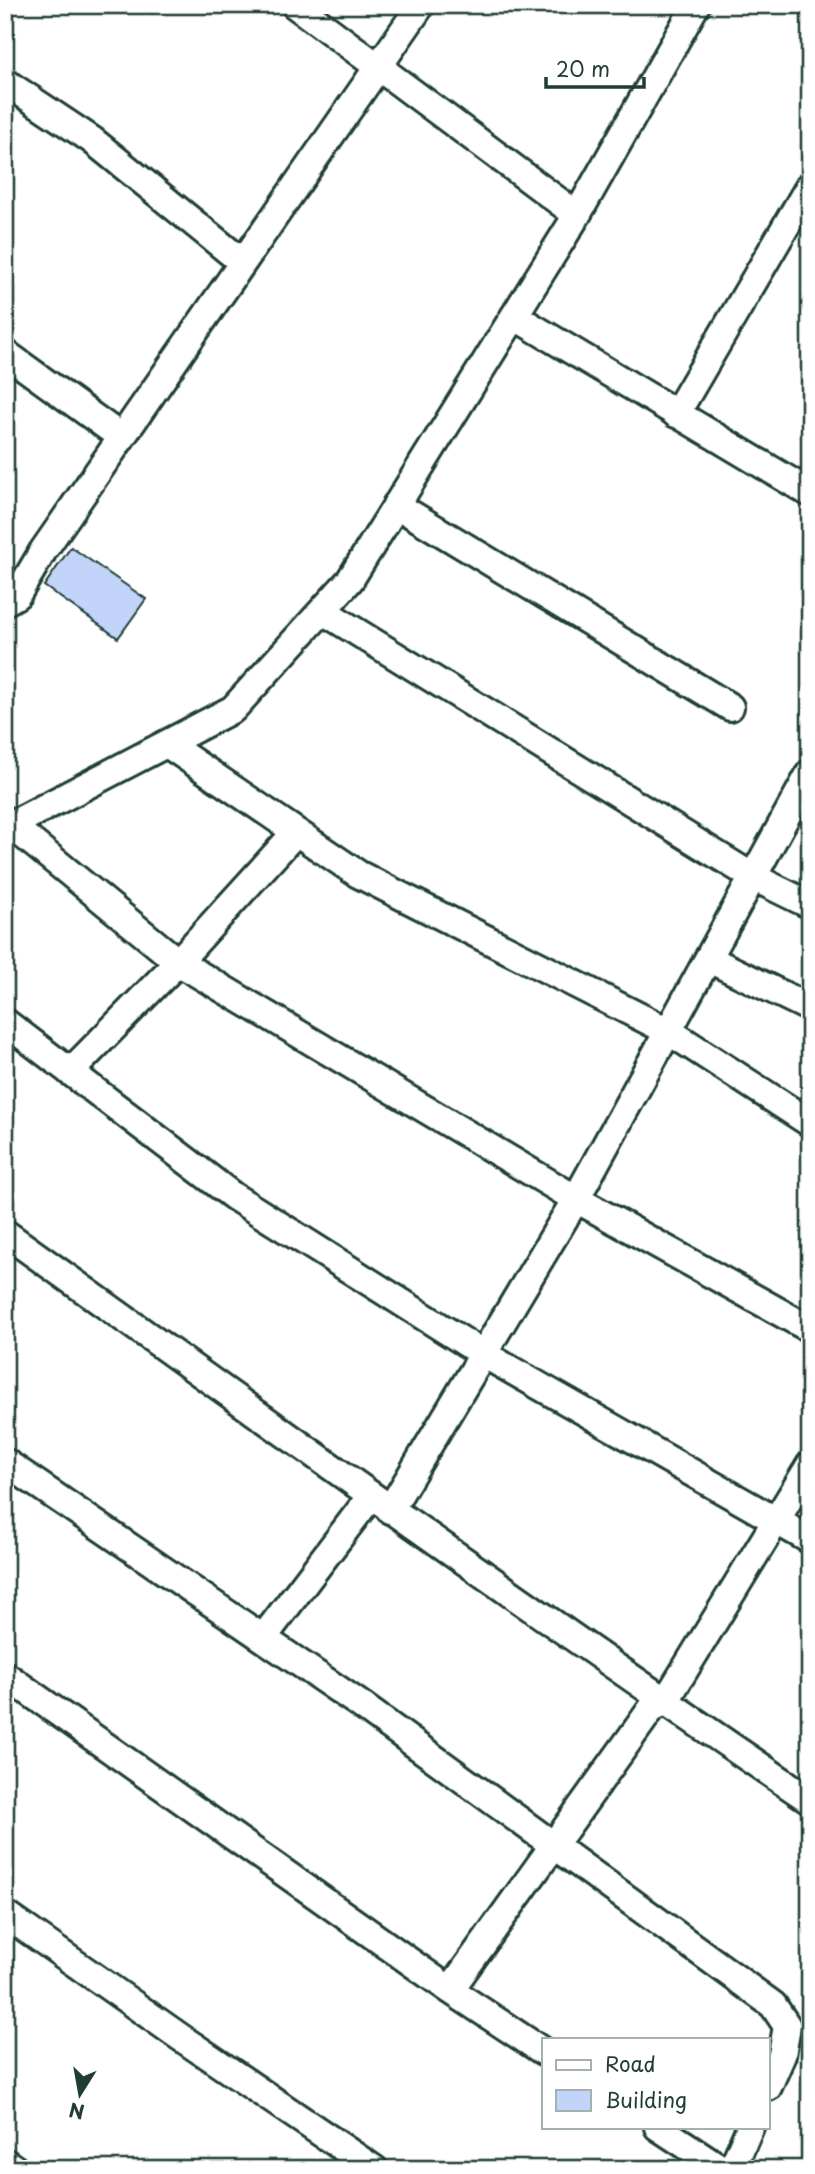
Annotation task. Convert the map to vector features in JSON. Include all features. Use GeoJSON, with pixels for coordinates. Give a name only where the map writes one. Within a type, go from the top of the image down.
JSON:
{"type":"FeatureCollection","features":[{"type":"Feature","properties":{"kind":"street"},"geometry":{"type":"LineString","coordinates":[[295,5],[577,215]]}},
{"type":"Feature","properties":{"kind":"street"},"geometry":{"type":"LineString","coordinates":[[5,602],[17,595],[43,551],[421,5]]}},
{"type":"Feature","properties":{"kind":"street"},"geometry":{"type":"LineString","coordinates":[[696,5],[577,215],[350,580],[233,709],[7,825],[178,962],[576,1199],[810,1329]]}},
{"type":"Feature","properties":{"kind":"street"},"geometry":{"type":"LineString","coordinates":[[5,82],[92,140],[242,262]]}},
{"type":"Feature","properties":{"kind":"street"},"geometry":{"type":"LineString","coordinates":[[677,414],[810,185]]}},
{"type":"Feature","properties":{"kind":"street"},"geometry":{"type":"LineString","coordinates":[[514,316],[810,493]]}},
{"type":"Feature","properties":{"kind":"street"},"geometry":{"type":"LineString","coordinates":[[5,353],[121,438]]}},
{"type":"Feature","properties":{"kind":"street"},"geometry":{"type":"LineString","coordinates":[[396,505],[730,707]]}},
{"type":"Feature","properties":{"kind":"street"},"geometry":{"type":"LineString","coordinates":[[323,611],[753,877],[810,905]]}},
{"type":"Feature","properties":{"kind":"street"},"geometry":{"type":"LineString","coordinates":[[167,744],[358,874],[670,1032],[810,1123]]}},
{"type":"Feature","properties":{"kind":"street"},"geometry":{"type":"LineString","coordinates":[[263,1638],[381,1503],[485,1355],[670,1032],[810,773]]}},
{"type":"Feature","properties":{"kind":"street"},"geometry":{"type":"LineString","coordinates":[[70,1072],[178,962],[296,832]]}},
{"type":"Feature","properties":{"kind":"street"},"geometry":{"type":"LineString","coordinates":[[709,959],[810,1008]]}},
{"type":"Feature","properties":{"kind":"street"},"geometry":{"type":"LineString","coordinates":[[5,1022],[233,1196],[485,1355],[810,1540]]}},
{"type":"Feature","properties":{"kind":"street"},"geometry":{"type":"LineString","coordinates":[[5,1233],[381,1503],[810,1800]]}},
{"type":"Feature","properties":{"kind":"street"},"geometry":{"type":"LineString","coordinates":[[5,1462],[361,1705],[773,2005],[787,2026],[782,2054],[770,2082]]}},
{"type":"Feature","properties":{"kind":"street"},"geometry":{"type":"LineString","coordinates":[[450,1990],[652,1708],[665,1702],[810,1465]]}},
{"type":"Feature","properties":{"kind":"street"},"geometry":{"type":"LineString","coordinates":[[5,1675],[450,1990],[542,2051]]}},
{"type":"Feature","properties":{"kind":"street"},"geometry":{"type":"LineString","coordinates":[[5,1914],[180,2038],[374,2169]]}},
{"type":"Feature","properties":{"kind":"street"},"geometry":{"type":"LineString","coordinates":[[660,2128],[722,2169]]}},
{"type":"Feature","properties":{"kind":"street"},"geometry":{"type":"LineString","coordinates":[[732,2169],[750,2128]]}},
{"type":"Feature","properties":{"kind":"street"},"geometry":{"type":"LineString","coordinates":[[5,2162],[15,2169]]}},
{"type":"Feature","properties":{"kind":"building"},"geometry":{"type":"Polygon","coordinates":[[[71,547],[146,599],[118,638],[44,586],[71,547]]]}}]}
